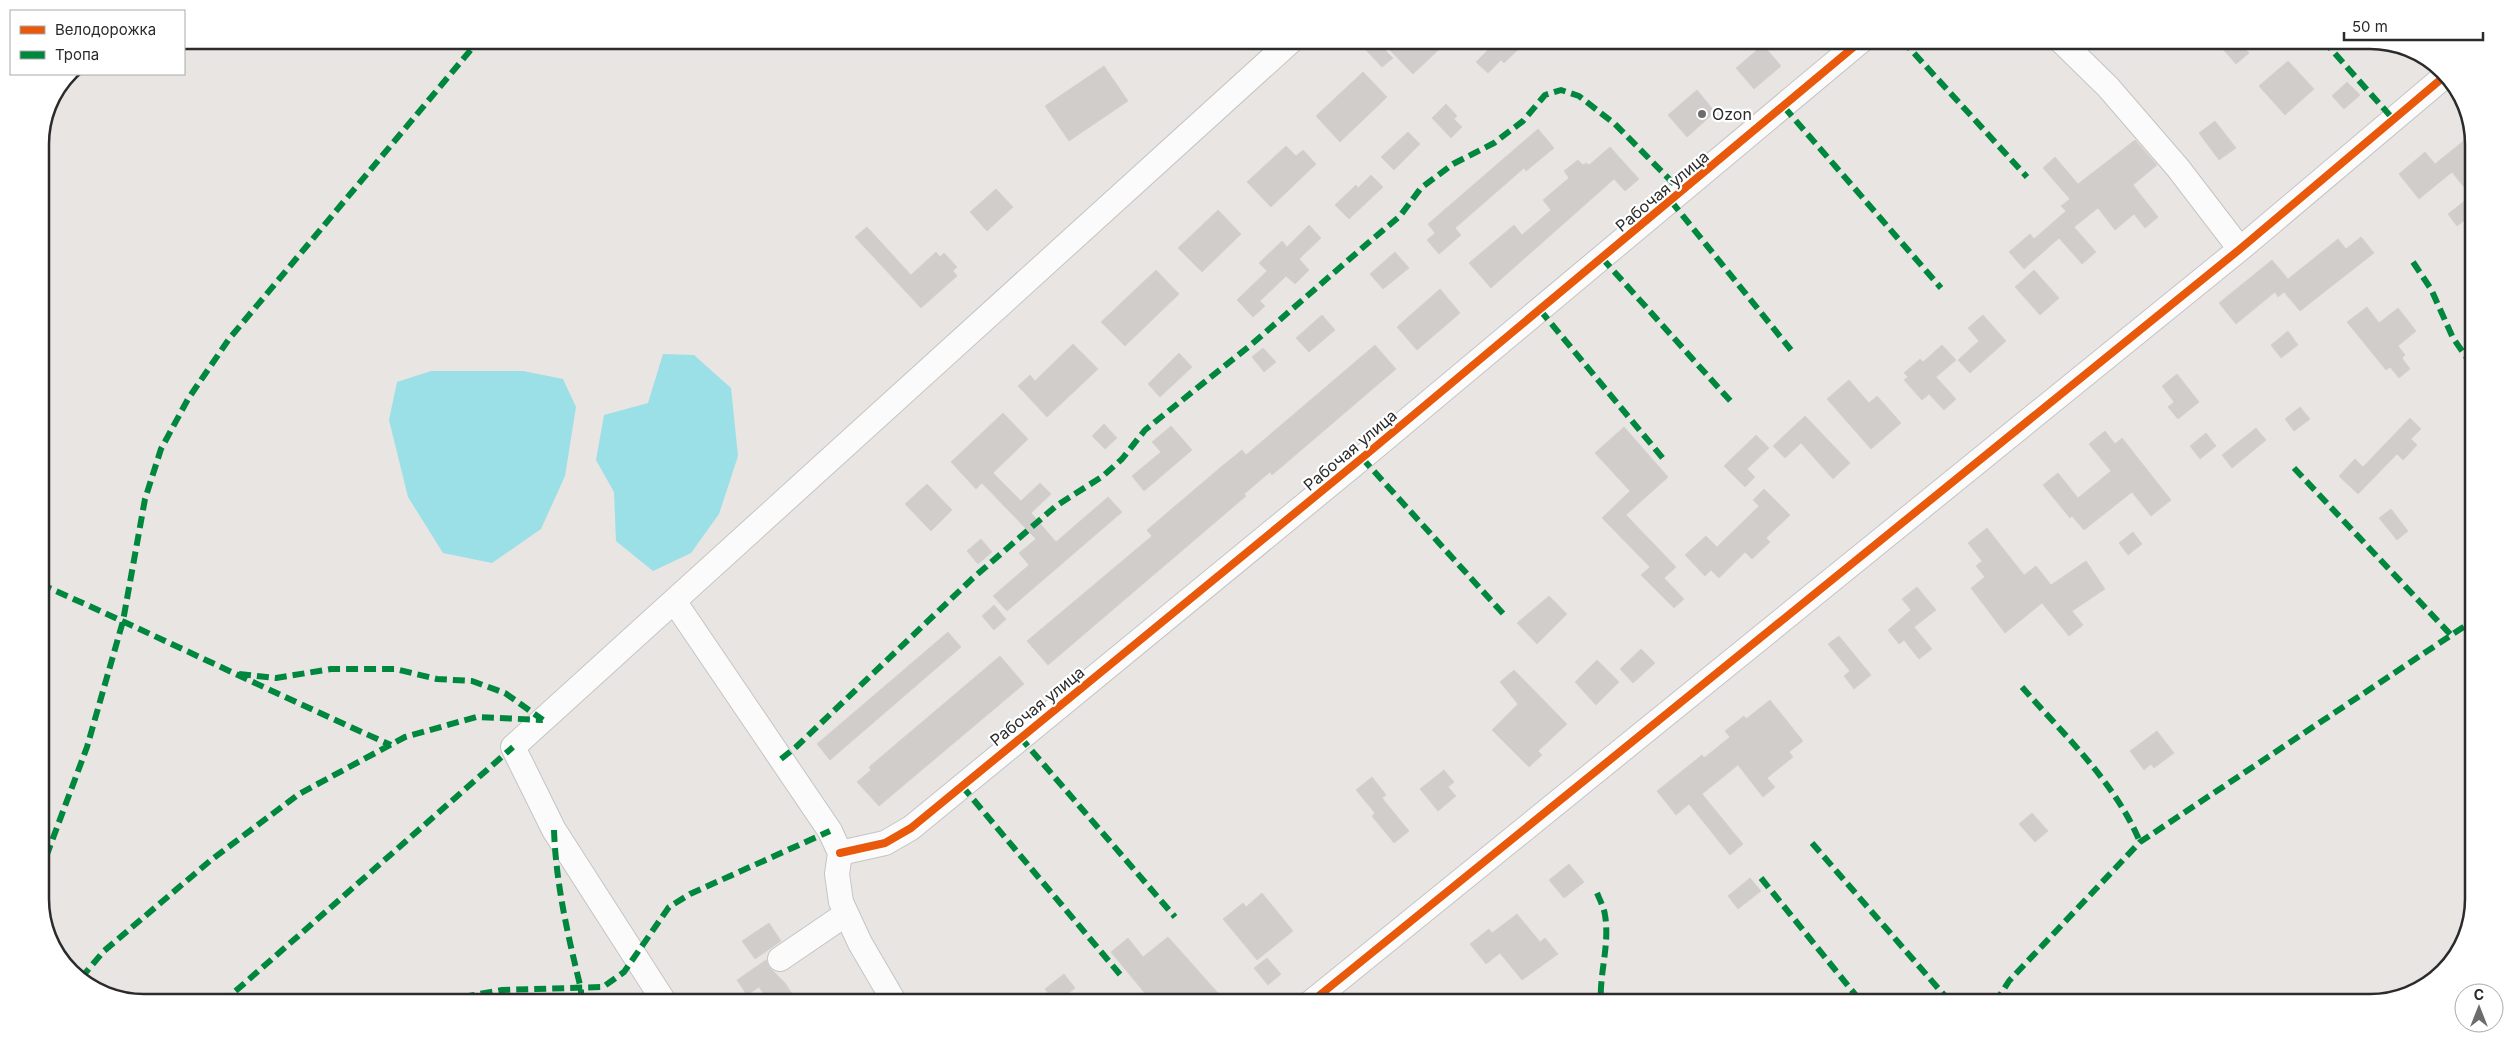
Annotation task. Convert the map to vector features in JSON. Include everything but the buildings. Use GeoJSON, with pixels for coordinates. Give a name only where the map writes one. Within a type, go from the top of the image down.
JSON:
{"type":"FeatureCollection","features":[{"type":"Feature","properties":{"kind":"street"},"geometry":{"type":"LineString","coordinates":[[659,994],[554,830],[513,747],[1282,49]]}},
{"type":"Feature","properties":{"kind":"street","name":"Рабочая улица"},"geometry":{"type":"LineString","coordinates":[[840,853],[885,843],[911,828],[1362,458],[1851,49]]}},
{"type":"Feature","properties":{"kind":"street"},"geometry":{"type":"LineString","coordinates":[[2069,49],[2108,87],[2166,153],[2240,249]]}},
{"type":"Feature","properties":{"kind":"street"},"geometry":{"type":"LineString","coordinates":[[1321,994],[2240,249],[2441,79]]}},
{"type":"Feature","properties":{"kind":"street"},"geometry":{"type":"LineString","coordinates":[[674,601],[830,831],[840,853],[837,874],[841,902],[860,943],[890,994]]}},
{"type":"Feature","properties":{"kind":"street"},"geometry":{"type":"LineString","coordinates":[[780,959],[846,914]]}},
{"type":"Feature","properties":{"kind":"water"},"geometry":{"type":"Polygon","coordinates":[[[663,354],[694,355],[731,388],[738,456],[719,514],[691,553],[653,571],[616,541],[614,492],[596,460],[604,415],[648,403],[663,354]]]}},
{"type":"Feature","properties":{"kind":"water"},"geometry":{"type":"Polygon","coordinates":[[[431,371],[523,371],[563,379],[576,407],[565,476],[541,529],[492,563],[443,553],[408,497],[389,420],[397,382],[431,371]]]}},
{"type":"Feature","properties":{"kind":"marked path"},"geometry":{"type":"LineString","coordinates":[[49,849],[87,747],[123,621],[145,499],[161,449],[188,399],[229,339],[471,49]]}},
{"type":"Feature","properties":{"kind":"marked path"},"geometry":{"type":"LineString","coordinates":[[1910,49],[2027,177]]}},
{"type":"Feature","properties":{"kind":"marked path"},"geometry":{"type":"LineString","coordinates":[[2331,49],[2393,119]]}},
{"type":"Feature","properties":{"kind":"marked path"},"geometry":{"type":"LineString","coordinates":[[781,759],[796,747],[973,578],[1056,506],[1103,476],[1122,459],[1145,430],[1252,344],[1400,216],[1421,188],[1453,164],[1494,143],[1523,121],[1545,95],[1561,90],[1579,96],[1615,124],[1682,192]]}},
{"type":"Feature","properties":{"kind":"marked path"},"geometry":{"type":"LineString","coordinates":[[1784,107],[1941,288]]}},
{"type":"Feature","properties":{"kind":"marked path"},"geometry":{"type":"LineString","coordinates":[[1671,201],[1791,350]]}},
{"type":"Feature","properties":{"kind":"marked path"},"geometry":{"type":"LineString","coordinates":[[1602,258],[1734,405]]}},
{"type":"Feature","properties":{"kind":"marked path"},"geometry":{"type":"LineString","coordinates":[[2413,262],[2431,289],[2453,338],[2465,355]]}},
{"type":"Feature","properties":{"kind":"marked path"},"geometry":{"type":"LineString","coordinates":[[1540,310],[1666,462]]}},
{"type":"Feature","properties":{"kind":"marked path"},"geometry":{"type":"LineString","coordinates":[[1362,458],[1507,618]]}},
{"type":"Feature","properties":{"kind":"marked path"},"geometry":{"type":"LineString","coordinates":[[2294,468],[2451,635]]}},
{"type":"Feature","properties":{"kind":"marked path"},"geometry":{"type":"LineString","coordinates":[[49,588],[391,745]]}},
{"type":"Feature","properties":{"kind":"marked path"},"geometry":{"type":"LineString","coordinates":[[2001,994],[2009,981],[2140,842],[2465,626]]}},
{"type":"Feature","properties":{"kind":"marked path"},"geometry":{"type":"LineString","coordinates":[[239,674],[276,678],[331,669],[395,669],[437,679],[472,681],[505,693],[543,720]]}},
{"type":"Feature","properties":{"kind":"marked path"},"geometry":{"type":"LineString","coordinates":[[2022,687],[2103,779],[2117,799],[2140,842]]}},
{"type":"Feature","properties":{"kind":"marked path"},"geometry":{"type":"LineString","coordinates":[[85,974],[104,951],[211,860],[299,794],[405,737],[476,717],[543,720]]}},
{"type":"Feature","properties":{"kind":"marked path"},"geometry":{"type":"LineString","coordinates":[[1020,737],[1175,917]]}},
{"type":"Feature","properties":{"kind":"marked path"},"geometry":{"type":"LineString","coordinates":[[232,994],[513,747]]}},
{"type":"Feature","properties":{"kind":"marked path"},"geometry":{"type":"LineString","coordinates":[[962,786],[1123,978]]}},
{"type":"Feature","properties":{"kind":"marked path"},"geometry":{"type":"LineString","coordinates":[[554,830],[560,891],[581,994]]}},
{"type":"Feature","properties":{"kind":"marked path"},"geometry":{"type":"LineString","coordinates":[[480,994],[502,990],[603,987],[624,972],[669,907],[690,894],[830,831]]}},
{"type":"Feature","properties":{"kind":"marked path"},"geometry":{"type":"LineString","coordinates":[[1812,843],[1943,994]]}},
{"type":"Feature","properties":{"kind":"marked path"},"geometry":{"type":"LineString","coordinates":[[1761,878],[1855,994]]}},
{"type":"Feature","properties":{"kind":"marked path"},"geometry":{"type":"LineString","coordinates":[[1597,893],[1604,910],[1606,926],[1601,994]]}},
{"type":"Feature","properties":{"kind":"cycle path"},"geometry":{"type":"LineString","coordinates":[[840,853],[885,843],[911,828],[1362,458],[1851,49]]}},
{"type":"Feature","properties":{"kind":"cycle path"},"geometry":{"type":"LineString","coordinates":[[1321,994],[2240,249],[2441,79]]}},
{"type":"Feature","properties":{"kind":"place","name":"Ozon"},"geometry":{"type":"Point","coordinates":[1702,114]}}]}
